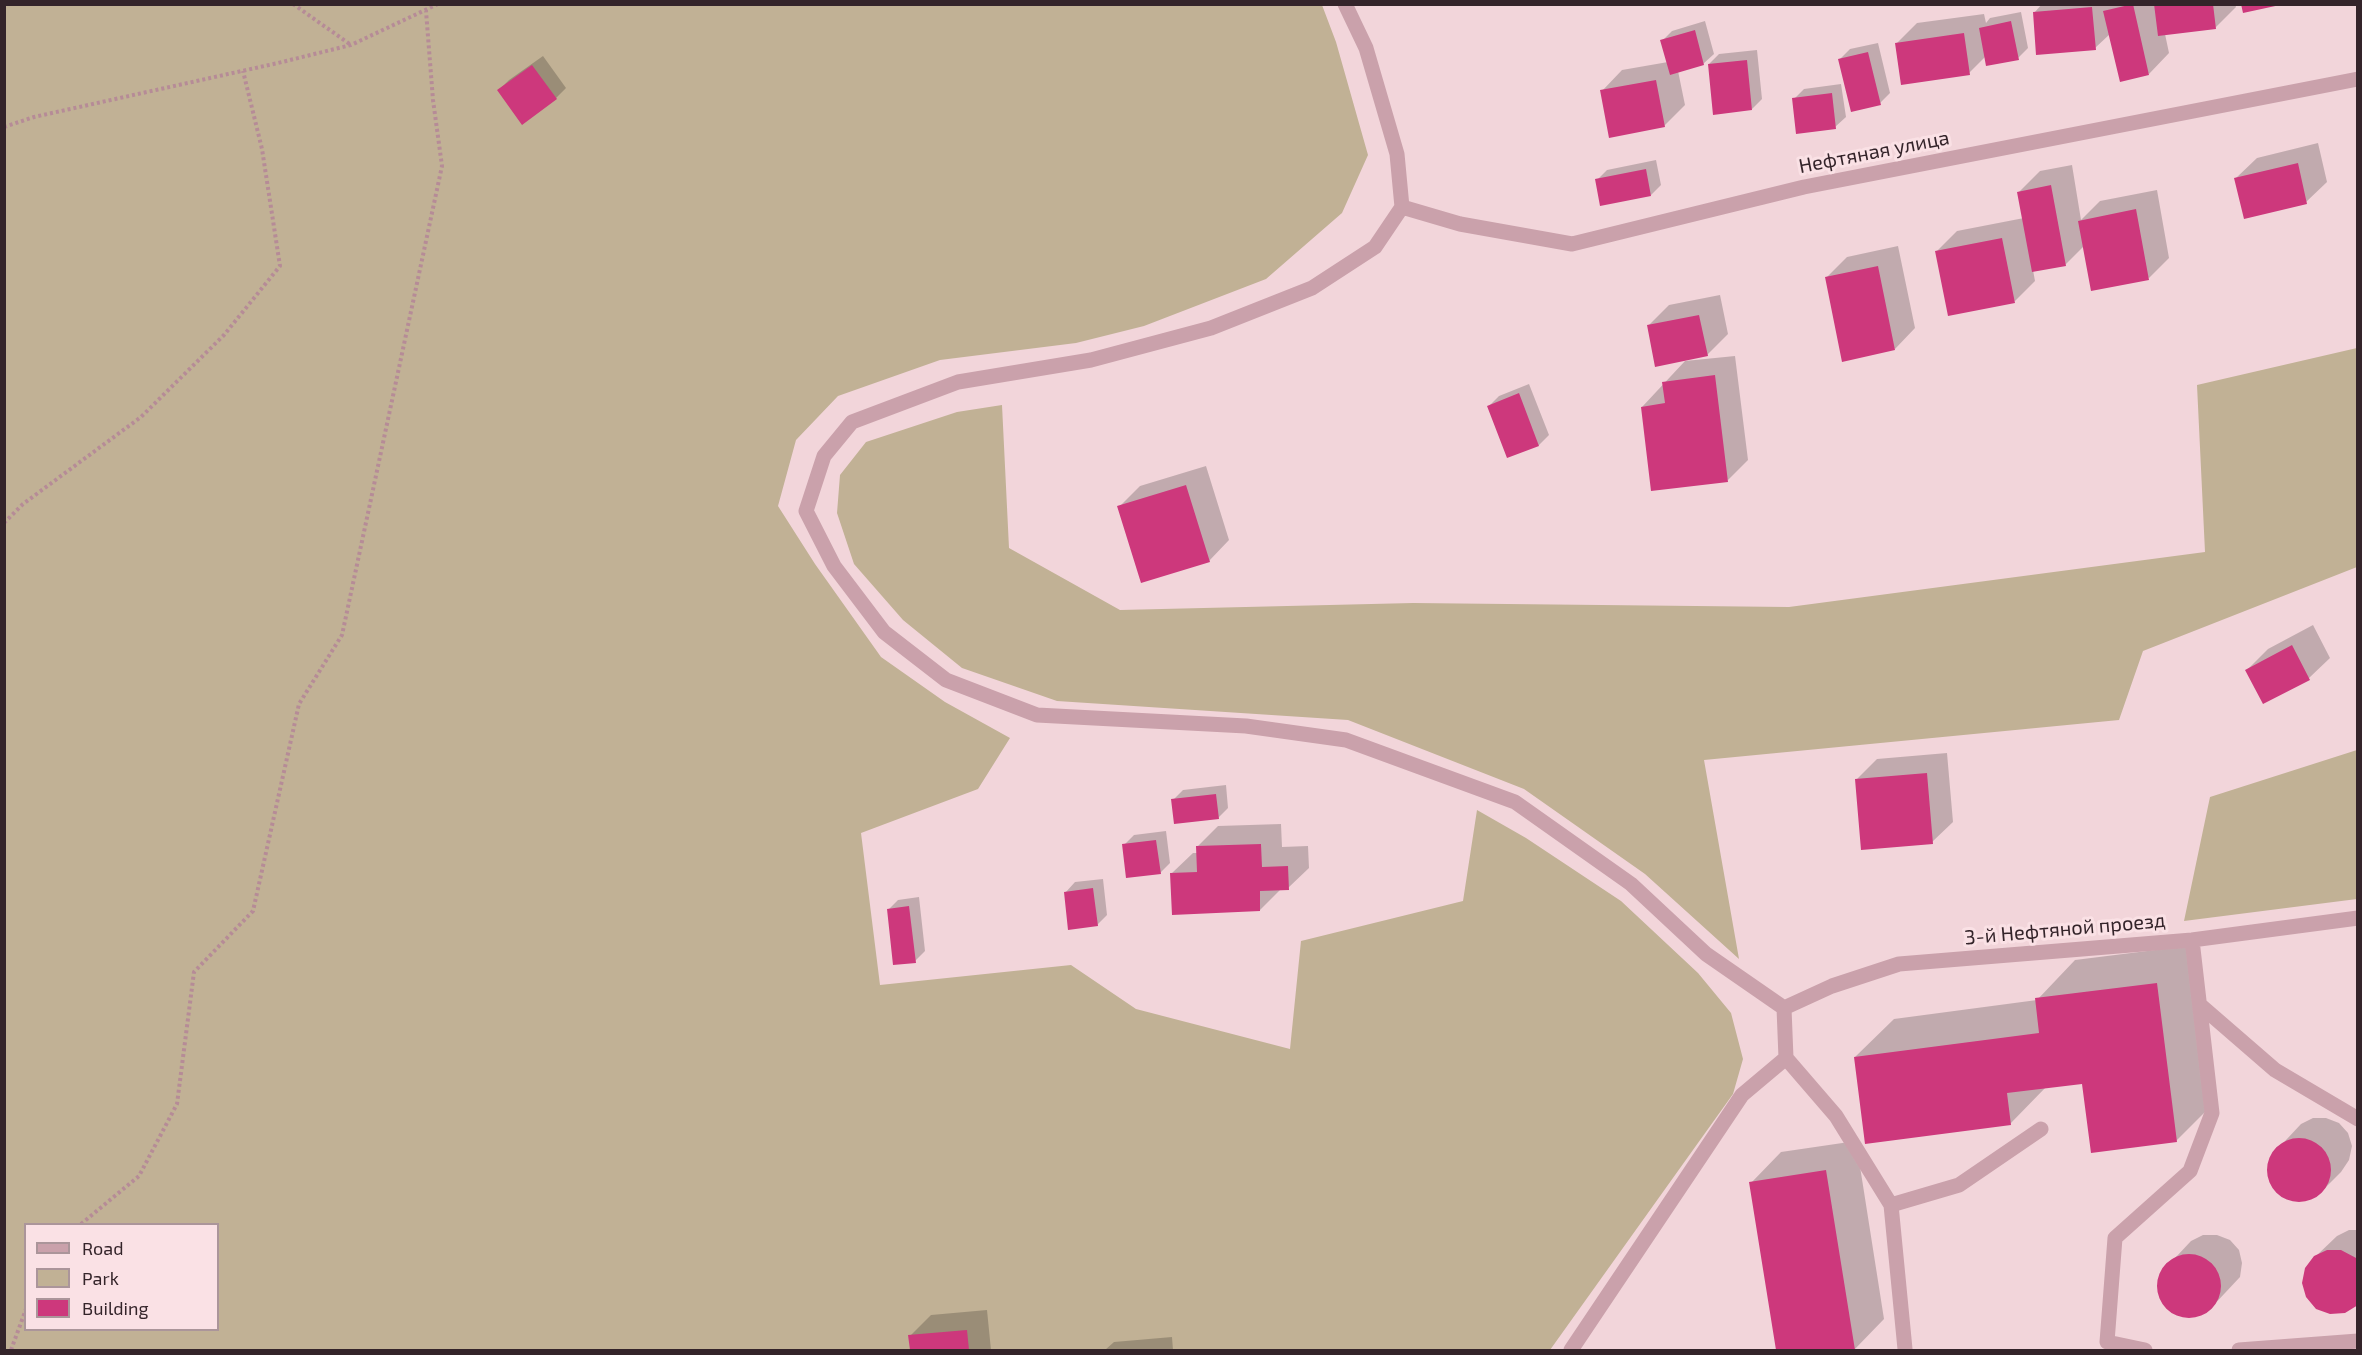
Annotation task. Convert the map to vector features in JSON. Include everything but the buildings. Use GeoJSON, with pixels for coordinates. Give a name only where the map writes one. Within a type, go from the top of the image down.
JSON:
{"type":"FeatureCollection","features":[{"type":"Feature","properties":{"kind":"street"},"geometry":{"type":"LineString","coordinates":[[1345,4],[1366,48],[1397,154],[1402,207],[1374,247],[1312,288],[1223,323],[1091,360],[958,382],[852,422],[824,456],[806,512],[834,566],[884,632],[946,680],[1037,715],[1246,726],[1346,740],[1515,802],[1631,884],[1706,954],[1784,1008],[1786,1058],[1836,1116],[1891,1205],[1905,1350]]}},
{"type":"Feature","properties":{"kind":"street","name":"Нефтяная улица"},"geometry":{"type":"LineString","coordinates":[[1402,207],[1460,224],[1572,244],[1804,187],[2358,79]]}},
{"type":"Feature","properties":{"kind":"street","name":"3-й Нефтяной проезд"},"geometry":{"type":"LineString","coordinates":[[1784,1008],[1832,986],[1899,964],[2192,940],[2358,918]]}},
{"type":"Feature","properties":{"kind":"street"},"geometry":{"type":"LineString","coordinates":[[2145,1350],[2107,1342],[2115,1238],[2190,1171],[2212,1113],[2192,940]]}},
{"type":"Feature","properties":{"kind":"street"},"geometry":{"type":"LineString","coordinates":[[2200,1005],[2275,1070],[2358,1119]]}},
{"type":"Feature","properties":{"kind":"street"},"geometry":{"type":"LineString","coordinates":[[1571,1350],[1742,1095],[1786,1058]]}},
{"type":"Feature","properties":{"kind":"street"},"geometry":{"type":"LineString","coordinates":[[1891,1205],[1959,1185],[2041,1129]]}},
{"type":"Feature","properties":{"kind":"street"},"geometry":{"type":"LineString","coordinates":[[2239,1350],[2358,1341]]}},
{"type":"Feature","properties":{"kind":"path"},"geometry":{"type":"LineString","coordinates":[[293,4],[351,45]]}},
{"type":"Feature","properties":{"kind":"path"},"geometry":{"type":"LineString","coordinates":[[4,127],[34,117],[351,45],[438,4]]}},
{"type":"Feature","properties":{"kind":"path"},"geometry":{"type":"LineString","coordinates":[[82,1223],[139,1176],[177,1104],[194,972],[254,911],[299,704],[342,635],[442,166],[433,100],[426,10]]}},
{"type":"Feature","properties":{"kind":"path"},"geometry":{"type":"LineString","coordinates":[[4,523],[23,504],[141,417],[224,335],[280,266],[262,149],[243,71]]}},
{"type":"Feature","properties":{"kind":"path"},"geometry":{"type":"LineString","coordinates":[[11,1350],[24,1314]]}},
{"type":"Feature","properties":{"kind":"green space"},"geometry":{"type":"Polygon","coordinates":[[[5,5],[1322,5],[1336,42],[1368,155],[1342,213],[1266,279],[1144,326],[1076,343],[940,360],[838,396],[796,440],[778,506],[815,564],[881,657],[945,702],[1010,738],[978,789],[861,833],[880,985],[1071,965],[1136,1009],[1290,1049],[1301,941],[1463,901],[1477,810],[1526,838],[1621,901],[1698,973],[1731,1013],[1743,1059],[1733,1094],[1550,1350],[5,1350],[5,5]]]}},
{"type":"Feature","properties":{"kind":"green space"},"geometry":{"type":"Polygon","coordinates":[[[2357,348],[2357,567],[2143,651],[2119,720],[1704,760],[1739,959],[1645,874],[1524,789],[1348,720],[1057,701],[962,668],[903,620],[854,564],[837,513],[840,475],[866,442],[957,412],[1002,405],[1009,548],[1120,610],[1413,603],[1789,607],[2205,552],[2197,385],[2357,348]]]}},
{"type":"Feature","properties":{"kind":"green space"},"geometry":{"type":"Polygon","coordinates":[[[2357,750],[2357,899],[2184,921],[2210,797],[2357,750]]]}}]}
